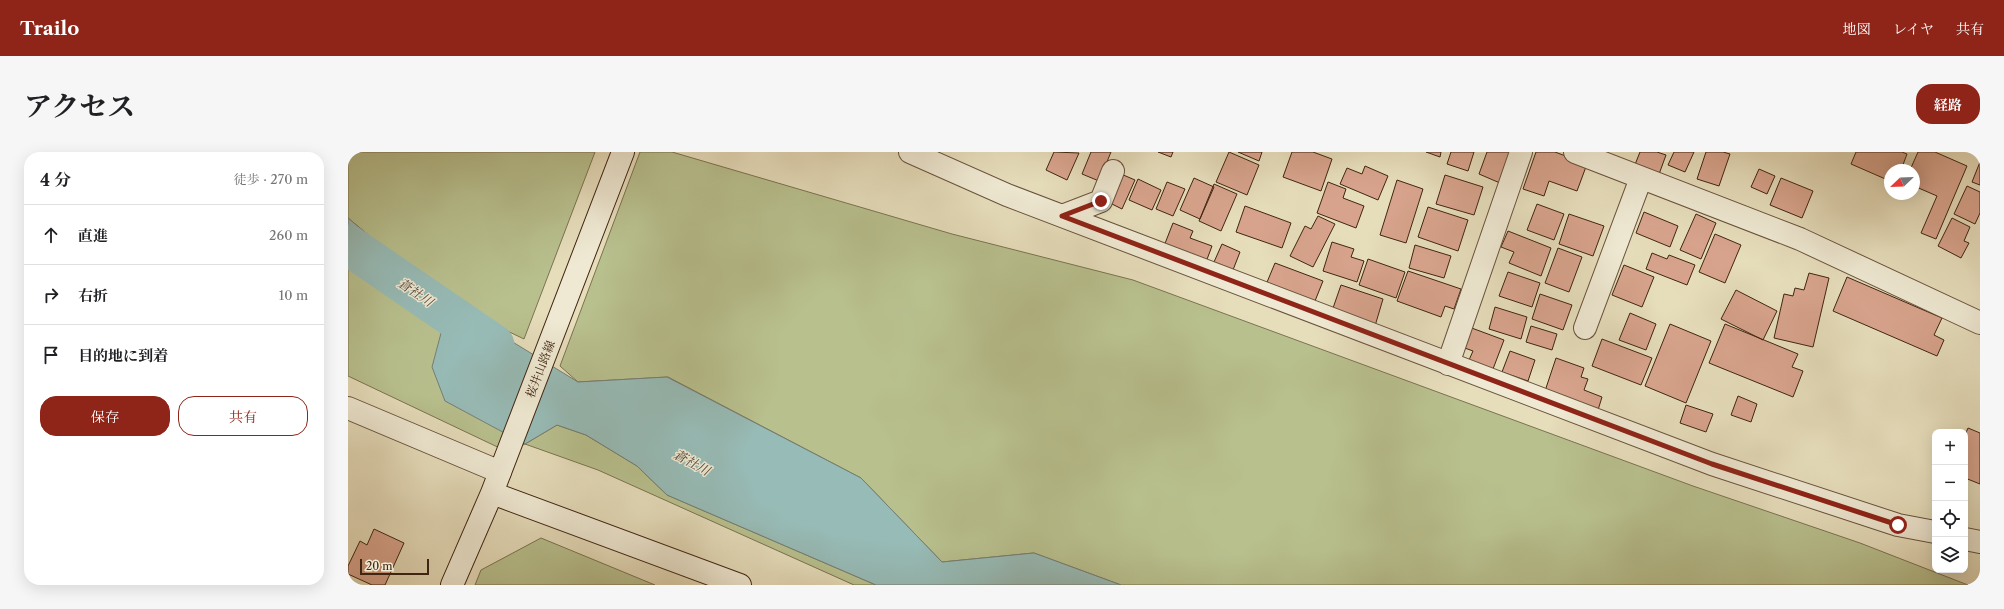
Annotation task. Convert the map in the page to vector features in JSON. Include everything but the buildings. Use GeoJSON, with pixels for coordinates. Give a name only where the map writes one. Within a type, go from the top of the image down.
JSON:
{"type":"FeatureCollection","features":[{"type":"Feature","properties":{"kind":"street","name":"桜井山路線"},"geometry":{"type":"LineString","coordinates":[[452,585],[492,493],[623,152]]}},
{"type":"Feature","properties":{"kind":"street"},"geometry":{"type":"LineString","coordinates":[[910,152],[1007,195],[1712,464],[1898,525],[1932,531]]}},
{"type":"Feature","properties":{"kind":"street"},"geometry":{"type":"LineString","coordinates":[[1448,364],[1521,152]]}},
{"type":"Feature","properties":{"kind":"street"},"geometry":{"type":"LineString","coordinates":[[1575,152],[1800,239],[1980,323]]}},
{"type":"Feature","properties":{"kind":"street"},"geometry":{"type":"LineString","coordinates":[[1062,216],[1101,201],[1113,171]]}},
{"type":"Feature","properties":{"kind":"street"},"geometry":{"type":"LineString","coordinates":[[1585,328],[1641,178]]}},
{"type":"Feature","properties":{"kind":"street"},"geometry":{"type":"LineString","coordinates":[[348,408],[500,472]]}},
{"type":"Feature","properties":{"kind":"street"},"geometry":{"type":"LineString","coordinates":[[492,493],[740,585]]}},
{"type":"Feature","properties":{"kind":"street"},"geometry":{"type":"LineString","coordinates":[[1968,540],[1980,542]]}},
{"type":"Feature","properties":{"kind":"green space"},"geometry":{"type":"Polygon","coordinates":[[[348,152],[595,152],[524,339],[449,303],[525,444],[508,452],[348,376],[348,262],[391,290],[449,302],[348,218],[348,152]]]}},
{"type":"Feature","properties":{"kind":"green space"},"geometry":{"type":"Polygon","coordinates":[[[640,152],[672,152],[952,234],[1133,280],[1693,486],[1860,543],[1932,571],[1932,573],[1937,573],[1968,585],[1121,585],[1034,553],[942,562],[861,478],[668,377],[578,382],[560,366],[640,152]]]}},
{"type":"Feature","properties":{"kind":"green space"},"geometry":{"type":"Polygon","coordinates":[[[557,425],[586,435],[637,466],[667,495],[876,585],[854,585],[598,470],[525,444],[557,425]]]}},
{"type":"Feature","properties":{"kind":"green space"},"geometry":{"type":"Polygon","coordinates":[[[541,538],[655,585],[475,585],[481,570],[541,538]]]}},
{"type":"Feature","properties":{"kind":"water"},"geometry":{"type":"Polygon","coordinates":[[[348,218],[449,303],[391,290],[348,262],[348,218]]]}},
{"type":"Feature","properties":{"kind":"water"},"geometry":{"type":"Polygon","coordinates":[[[449,303],[578,382],[667,377],[861,478],[942,562],[1034,553],[1121,585],[876,585],[667,495],[637,466],[586,435],[557,425],[525,444],[445,401],[432,367],[449,303]]]}},
{"type":"Feature","properties":{"kind":"waterway","name":"蒼社川"},"geometry":{"type":"LineString","coordinates":[[348,245],[494,345]]}},
{"type":"Feature","properties":{"kind":"route"},"geometry":{"type":"LineString","coordinates":[[1101,201],[1062,216],[1712,464],[1898,525]]}}]}
